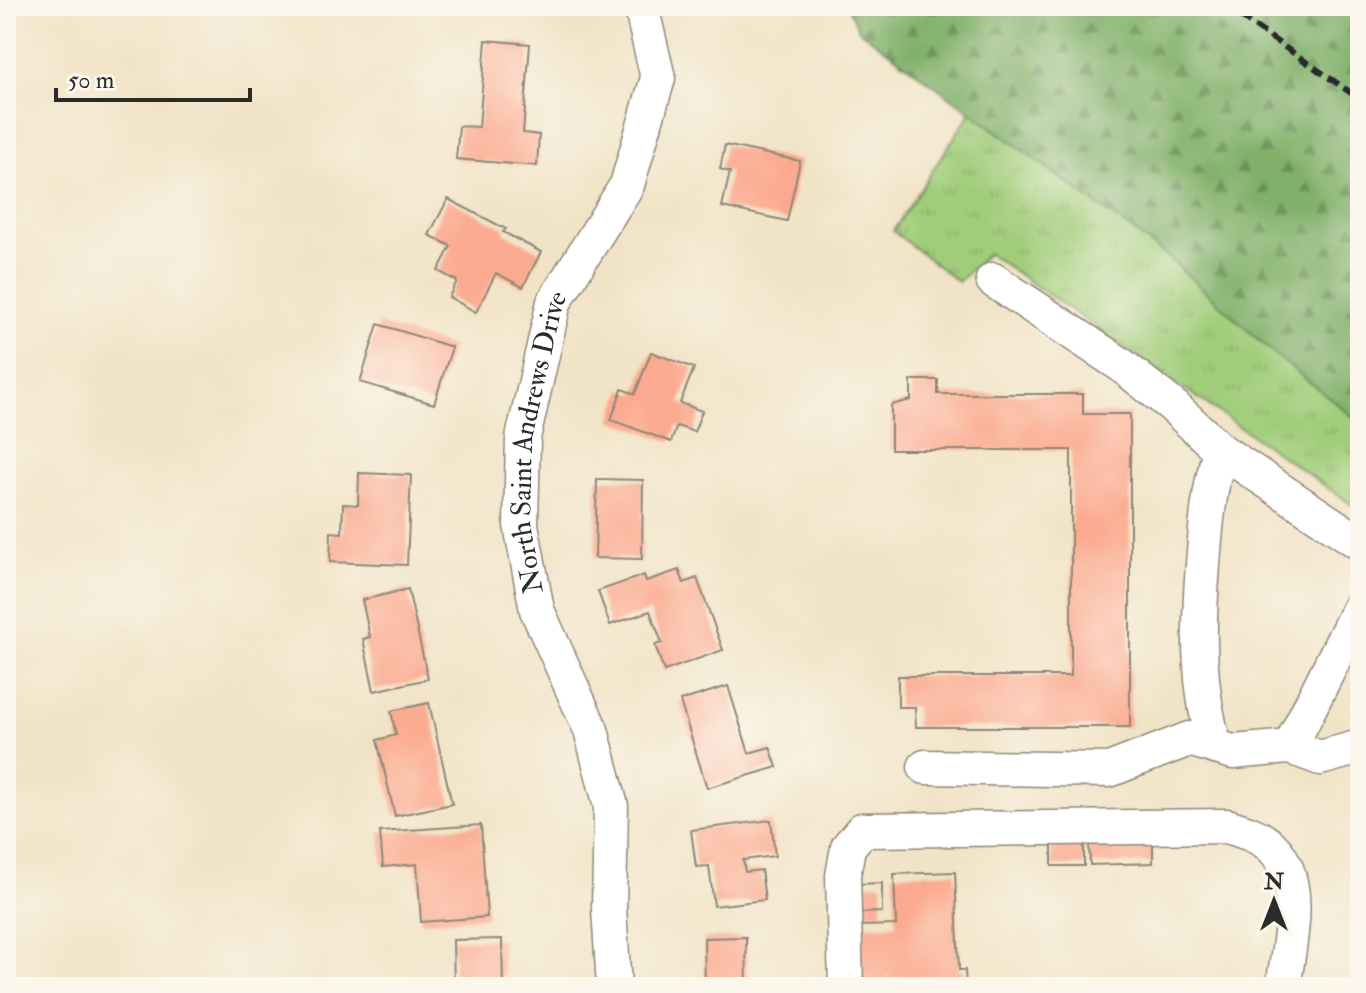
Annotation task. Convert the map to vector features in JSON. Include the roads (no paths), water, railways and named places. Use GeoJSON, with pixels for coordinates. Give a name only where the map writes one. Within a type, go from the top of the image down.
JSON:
{"type":"FeatureCollection","features":[{"type":"Feature","properties":{"kind":"street","name":"North Saint Andrews Drive"},"geometry":{"type":"LineString","coordinates":[[614,987],[609,909],[611,806],[591,730],[537,610],[521,525],[523,438],[554,302],[627,185],[658,78],[641,6]]}},
{"type":"Feature","properties":{"kind":"street"},"geometry":{"type":"LineString","coordinates":[[993,280],[1120,364],[1173,406],[1220,450],[1360,543]]}},
{"type":"Feature","properties":{"kind":"street"},"geometry":{"type":"LineString","coordinates":[[1215,747],[1205,714],[1199,624],[1208,493],[1220,450]]}},
{"type":"Feature","properties":{"kind":"street"},"geometry":{"type":"LineString","coordinates":[[1290,747],[1360,606]]}},
{"type":"Feature","properties":{"kind":"street"},"geometry":{"type":"LineString","coordinates":[[925,767],[1109,770],[1189,739],[1233,752],[1290,747],[1320,758],[1360,747]]}},
{"type":"Feature","properties":{"kind":"street"},"geometry":{"type":"LineString","coordinates":[[846,987],[843,876],[848,847],[862,830],[1211,826],[1227,826],[1254,835],[1274,848],[1287,872],[1294,911],[1283,987]]}},
{"type":"Feature","properties":{"kind":"railway"},"geometry":{"type":"LineString","coordinates":[[1225,6],[1360,99]]}}]}
